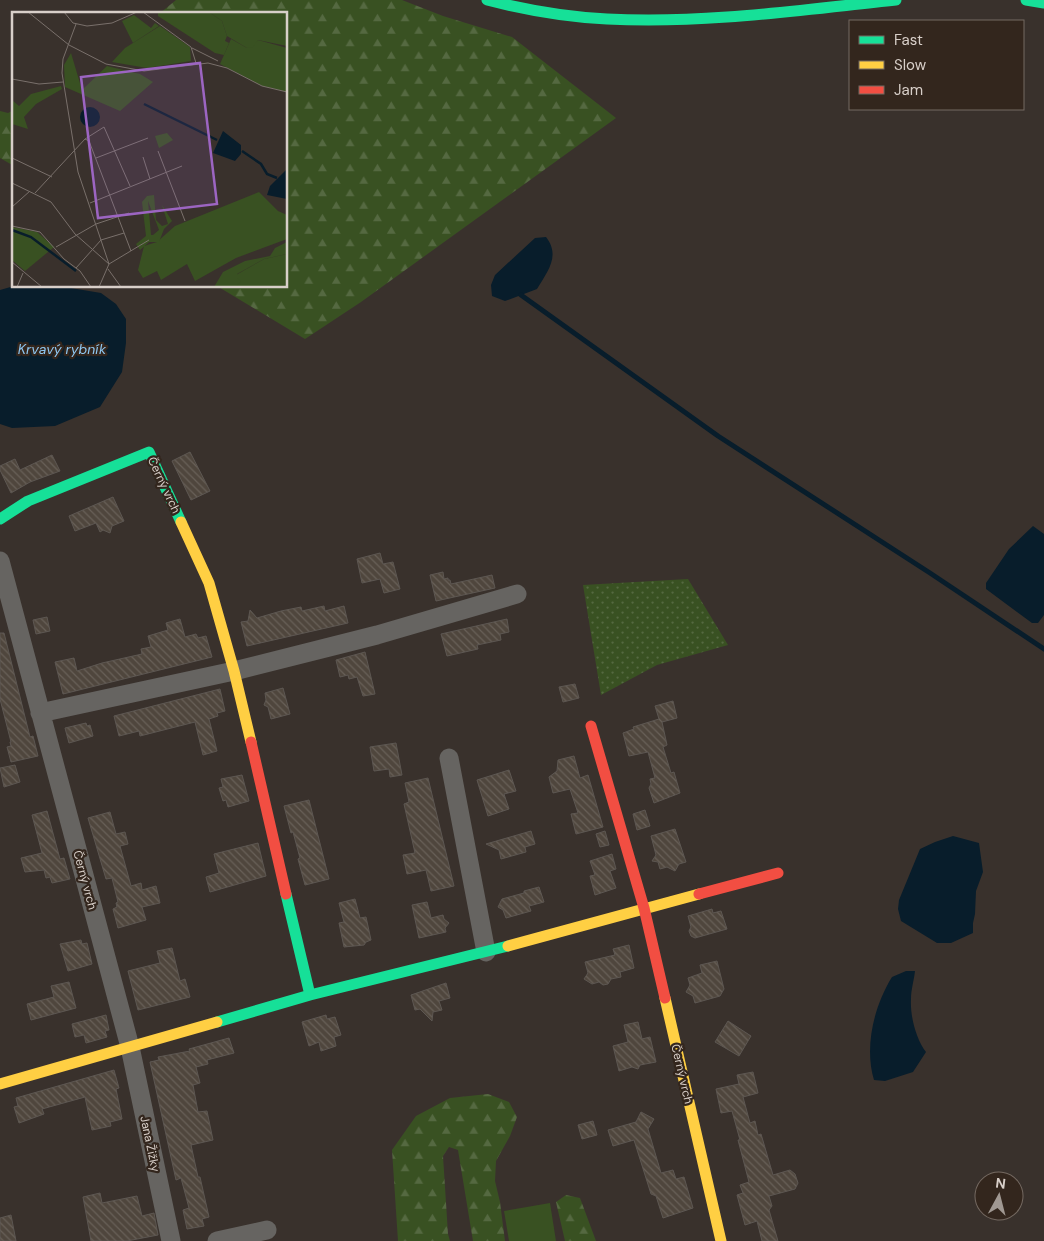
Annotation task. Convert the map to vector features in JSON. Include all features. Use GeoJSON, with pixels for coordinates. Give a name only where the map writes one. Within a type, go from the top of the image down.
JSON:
{"type":"FeatureCollection","features":[{"type":"Feature","properties":{"kind":"street"},"geometry":{"type":"LineString","coordinates":[[487,0],[551,13],[606,19],[662,20],[719,17],[896,0]]}},
{"type":"Feature","properties":{"kind":"street"},"geometry":{"type":"LineString","coordinates":[[1026,0],[1044,2]]}},
{"type":"Feature","properties":{"kind":"street","name":"Černý vrch"},"geometry":{"type":"LineString","coordinates":[[0,519],[28,501],[150,452],[209,583],[234,671],[310,995]]}},
{"type":"Feature","properties":{"kind":"street","name":"Černý vrch"},"geometry":{"type":"LineString","coordinates":[[0,561],[130,1047]]}},
{"type":"Feature","properties":{"kind":"street"},"geometry":{"type":"LineString","coordinates":[[40,713],[234,671],[377,635],[517,594]]}},
{"type":"Feature","properties":{"kind":"street","name":"Černý vrch"},"geometry":{"type":"LineString","coordinates":[[591,726],[644,908],[721,1241]]}},
{"type":"Feature","properties":{"kind":"street"},"geometry":{"type":"LineString","coordinates":[[449,758],[486,952]]}},
{"type":"Feature","properties":{"kind":"street"},"geometry":{"type":"LineString","coordinates":[[0,1084],[310,995],[486,952],[778,873]]}},
{"type":"Feature","properties":{"kind":"street","name":"Jana Žižky"},"geometry":{"type":"LineString","coordinates":[[130,1047],[171,1241]]}},
{"type":"Feature","properties":{"kind":"street"},"geometry":{"type":"LineString","coordinates":[[217,1241],[267,1230]]}},
{"type":"Feature","properties":{"kind":"green space"},"geometry":{"type":"Polygon","coordinates":[[[176,0],[402,0],[443,16],[512,37],[616,118],[361,302],[305,339],[220,288],[288,288],[288,12],[161,12],[176,0]]]}},
{"type":"Feature","properties":{"kind":"green space"},"geometry":{"type":"Polygon","coordinates":[[[0,111],[8,113],[12,111],[12,165],[0,158],[0,111]]]}},
{"type":"Feature","properties":{"kind":"green space"},"geometry":{"type":"Polygon","coordinates":[[[688,579],[728,645],[657,665],[601,695],[583,585],[688,579]]]}},
{"type":"Feature","properties":{"kind":"green space"},"geometry":{"type":"Polygon","coordinates":[[[488,1094],[509,1102],[517,1117],[510,1136],[496,1161],[495,1181],[505,1241],[473,1241],[458,1150],[449,1147],[443,1156],[450,1241],[398,1241],[392,1150],[416,1116],[450,1098],[488,1094]]]}},
{"type":"Feature","properties":{"kind":"green space"},"geometry":{"type":"Polygon","coordinates":[[[566,1195],[580,1198],[596,1241],[565,1241],[556,1202],[566,1195]]]}},
{"type":"Feature","properties":{"kind":"green space"},"geometry":{"type":"Polygon","coordinates":[[[550,1203],[556,1241],[509,1241],[504,1211],[550,1203]]]}},
{"type":"Feature","properties":{"kind":"water"},"geometry":{"type":"Polygon","coordinates":[[[546,237],[552,251],[551,264],[537,289],[505,301],[492,296],[491,285],[495,275],[535,238],[546,237]]]}},
{"type":"Feature","properties":{"kind":"water","name":"Krvavý rybník"},"geometry":{"type":"Polygon","coordinates":[[[12,287],[71,288],[101,293],[116,304],[126,319],[126,343],[122,372],[100,407],[55,426],[12,428],[0,424],[0,290],[12,287]]]}},
{"type":"Feature","properties":{"kind":"water"},"geometry":{"type":"Polygon","coordinates":[[[1033,526],[1044,534],[1044,615],[1038,623],[1032,623],[986,589],[986,583],[1009,549],[1033,526]]]}},
{"type":"Feature","properties":{"kind":"water"},"geometry":{"type":"Polygon","coordinates":[[[953,836],[979,843],[983,872],[976,891],[973,933],[951,943],[937,943],[901,921],[898,909],[899,900],[920,849],[953,836]]]}},
{"type":"Feature","properties":{"kind":"water"},"geometry":{"type":"Polygon","coordinates":[[[906,971],[915,971],[911,1006],[914,1027],[926,1052],[913,1072],[885,1081],[874,1080],[870,1054],[876,1014],[892,977],[906,971]]]}},
{"type":"Feature","properties":{"kind":"building"},"geometry":{"type":"Polygon","coordinates":[[[190,452],[210,491],[191,500],[172,461],[190,452]]]}},
{"type":"Feature","properties":{"kind":"building"},"geometry":{"type":"Polygon","coordinates":[[[52,455],[60,471],[30,482],[11,493],[0,470],[0,466],[15,459],[20,470],[52,455]]]}},
{"type":"Feature","properties":{"kind":"building"},"geometry":{"type":"Polygon","coordinates":[[[113,497],[124,521],[112,526],[110,533],[103,530],[100,532],[96,523],[75,531],[69,516],[113,497]]]}},
{"type":"Feature","properties":{"kind":"building"},"geometry":{"type":"Polygon","coordinates":[[[380,553],[383,564],[393,562],[400,589],[384,593],[380,579],[362,583],[357,559],[380,553]]]}},
{"type":"Feature","properties":{"kind":"building"},"geometry":{"type":"Polygon","coordinates":[[[443,572],[444,579],[448,578],[451,584],[492,575],[495,588],[436,601],[430,575],[443,572]]]}},
{"type":"Feature","properties":{"kind":"building"},"geometry":{"type":"Polygon","coordinates":[[[324,606],[325,611],[344,606],[348,623],[247,646],[241,622],[248,621],[250,610],[257,618],[301,607],[302,611],[324,606]]]}},
{"type":"Feature","properties":{"kind":"building"},"geometry":{"type":"Polygon","coordinates":[[[47,617],[50,631],[36,634],[33,620],[47,617]]]}},
{"type":"Feature","properties":{"kind":"building"},"geometry":{"type":"Polygon","coordinates":[[[180,619],[185,637],[196,634],[198,638],[206,636],[212,657],[63,694],[55,662],[74,658],[77,671],[142,654],[141,649],[151,647],[148,636],[168,630],[166,623],[180,619]]]}},
{"type":"Feature","properties":{"kind":"building"},"geometry":{"type":"Polygon","coordinates":[[[507,619],[509,632],[500,634],[501,640],[477,645],[478,649],[447,656],[441,634],[507,619]]]}},
{"type":"Feature","properties":{"kind":"building"},"geometry":{"type":"Polygon","coordinates":[[[0,633],[4,633],[30,737],[33,736],[38,756],[11,762],[7,747],[11,746],[11,742],[0,699],[0,633]]]}},
{"type":"Feature","properties":{"kind":"building"},"geometry":{"type":"Polygon","coordinates":[[[365,652],[375,694],[363,696],[357,677],[349,679],[348,675],[340,677],[336,660],[365,652]]]}},
{"type":"Feature","properties":{"kind":"building"},"geometry":{"type":"Polygon","coordinates":[[[575,684],[579,698],[563,702],[559,687],[575,684]]]}},
{"type":"Feature","properties":{"kind":"building"},"geometry":{"type":"Polygon","coordinates":[[[283,688],[290,714],[271,719],[268,707],[264,705],[266,700],[265,693],[283,688]]]}},
{"type":"Feature","properties":{"kind":"building"},"geometry":{"type":"Polygon","coordinates":[[[220,689],[225,711],[217,713],[218,716],[209,719],[217,751],[203,755],[195,722],[140,736],[139,731],[119,736],[114,716],[220,689]]]}},
{"type":"Feature","properties":{"kind":"building"},"geometry":{"type":"Polygon","coordinates":[[[673,701],[677,718],[662,722],[667,745],[663,747],[671,773],[674,772],[680,793],[654,803],[649,788],[651,784],[650,779],[655,778],[648,752],[629,756],[623,733],[634,729],[633,727],[659,719],[655,706],[673,701]]]}},
{"type":"Feature","properties":{"kind":"building"},"geometry":{"type":"Polygon","coordinates":[[[86,723],[87,726],[90,725],[93,736],[69,743],[65,728],[86,723]]]}},
{"type":"Feature","properties":{"kind":"building"},"geometry":{"type":"Polygon","coordinates":[[[396,743],[402,775],[390,777],[389,769],[374,771],[370,747],[396,743]]]}},
{"type":"Feature","properties":{"kind":"building"},"geometry":{"type":"Polygon","coordinates":[[[574,756],[580,778],[588,775],[603,827],[576,834],[571,814],[578,813],[570,789],[553,793],[549,777],[557,771],[558,760],[574,756]]]}},
{"type":"Feature","properties":{"kind":"building"},"geometry":{"type":"Polygon","coordinates":[[[15,765],[20,782],[4,787],[0,768],[15,765]]]}},
{"type":"Feature","properties":{"kind":"building"},"geometry":{"type":"Polygon","coordinates":[[[509,770],[516,791],[504,794],[509,809],[488,816],[477,780],[509,770]]]}},
{"type":"Feature","properties":{"kind":"building"},"geometry":{"type":"Polygon","coordinates":[[[242,775],[249,801],[228,807],[226,800],[223,801],[219,788],[223,787],[221,779],[242,775]]]}},
{"type":"Feature","properties":{"kind":"building"},"geometry":{"type":"Polygon","coordinates":[[[428,778],[454,886],[431,891],[426,870],[407,874],[403,855],[415,853],[404,804],[409,802],[405,783],[428,778]]]}},
{"type":"Feature","properties":{"kind":"building"},"geometry":{"type":"Polygon","coordinates":[[[309,800],[329,879],[305,885],[298,859],[300,858],[284,806],[309,800]]]}},
{"type":"Feature","properties":{"kind":"building"},"geometry":{"type":"Polygon","coordinates":[[[645,810],[650,826],[637,830],[633,814],[645,810]]]}},
{"type":"Feature","properties":{"kind":"building"},"geometry":{"type":"Polygon","coordinates":[[[47,811],[60,859],[64,858],[70,879],[52,883],[50,877],[46,878],[44,870],[25,872],[21,858],[42,853],[32,815],[47,811]]]}},
{"type":"Feature","properties":{"kind":"building"},"geometry":{"type":"Polygon","coordinates":[[[110,812],[116,834],[125,832],[128,844],[120,846],[131,886],[141,883],[142,890],[156,886],[160,903],[142,907],[146,920],[118,928],[113,909],[117,907],[116,903],[118,902],[112,878],[106,879],[88,818],[110,812]]]}},
{"type":"Feature","properties":{"kind":"building"},"geometry":{"type":"Polygon","coordinates":[[[675,829],[686,862],[679,864],[675,871],[667,867],[660,869],[658,862],[652,861],[656,855],[651,836],[675,829]]]}},
{"type":"Feature","properties":{"kind":"building"},"geometry":{"type":"Polygon","coordinates":[[[531,831],[535,844],[525,847],[526,852],[501,859],[499,850],[486,844],[531,831]]]}},
{"type":"Feature","properties":{"kind":"building"},"geometry":{"type":"Polygon","coordinates":[[[605,831],[609,845],[600,847],[596,834],[605,831]]]}},
{"type":"Feature","properties":{"kind":"building"},"geometry":{"type":"Polygon","coordinates":[[[258,843],[266,876],[210,892],[206,877],[219,873],[214,854],[258,843]]]}},
{"type":"Feature","properties":{"kind":"building"},"geometry":{"type":"Polygon","coordinates":[[[612,854],[616,869],[610,871],[616,888],[595,895],[590,876],[595,875],[590,861],[612,854]]]}},
{"type":"Feature","properties":{"kind":"building"},"geometry":{"type":"Polygon","coordinates":[[[539,887],[544,902],[529,906],[531,911],[506,918],[503,910],[498,907],[502,899],[539,887]]]}},
{"type":"Feature","properties":{"kind":"building"},"geometry":{"type":"Polygon","coordinates":[[[355,899],[360,918],[366,917],[371,940],[364,945],[344,947],[339,923],[344,922],[339,903],[355,899]]]}},
{"type":"Feature","properties":{"kind":"building"},"geometry":{"type":"Polygon","coordinates":[[[427,902],[431,918],[443,915],[444,919],[449,923],[445,928],[446,932],[419,938],[412,905],[427,902]]]}},
{"type":"Feature","properties":{"kind":"building"},"geometry":{"type":"Polygon","coordinates":[[[712,909],[713,913],[721,911],[727,929],[695,938],[691,936],[688,916],[712,909]]]}},
{"type":"Feature","properties":{"kind":"building"},"geometry":{"type":"Polygon","coordinates":[[[81,940],[82,944],[87,943],[92,964],[68,971],[60,944],[81,940]]]}},
{"type":"Feature","properties":{"kind":"building"},"geometry":{"type":"Polygon","coordinates":[[[629,945],[634,968],[620,972],[621,977],[611,979],[608,984],[603,985],[599,982],[592,984],[584,979],[588,973],[585,962],[615,955],[613,949],[629,945]]]}},
{"type":"Feature","properties":{"kind":"building"},"geometry":{"type":"Polygon","coordinates":[[[172,948],[180,981],[185,979],[190,997],[138,1010],[128,971],[160,963],[157,951],[172,948]]]}},
{"type":"Feature","properties":{"kind":"building"},"geometry":{"type":"Polygon","coordinates":[[[717,961],[724,989],[720,996],[695,1003],[693,996],[686,992],[690,985],[688,978],[702,973],[700,965],[717,961]]]}},
{"type":"Feature","properties":{"kind":"building"},"geometry":{"type":"Polygon","coordinates":[[[69,982],[76,1008],[31,1020],[27,1004],[54,997],[51,986],[69,982]]]}},
{"type":"Feature","properties":{"kind":"building"},"geometry":{"type":"Polygon","coordinates":[[[446,983],[450,998],[439,1001],[442,1010],[433,1012],[432,1021],[420,1009],[415,1010],[411,995],[446,983]]]}},
{"type":"Feature","properties":{"kind":"building"},"geometry":{"type":"Polygon","coordinates":[[[106,1015],[109,1030],[105,1031],[107,1037],[86,1043],[84,1035],[75,1037],[72,1024],[106,1015]]]}},
{"type":"Feature","properties":{"kind":"building"},"geometry":{"type":"Polygon","coordinates":[[[326,1015],[327,1019],[335,1017],[341,1035],[334,1037],[336,1046],[321,1051],[319,1042],[309,1046],[302,1022],[326,1015]]]}},
{"type":"Feature","properties":{"kind":"building"},"geometry":{"type":"Polygon","coordinates":[[[728,1021],[751,1036],[739,1056],[715,1042],[728,1021]]]}},
{"type":"Feature","properties":{"kind":"building"},"geometry":{"type":"Polygon","coordinates":[[[638,1022],[642,1039],[650,1037],[656,1062],[640,1065],[638,1069],[632,1067],[619,1071],[613,1046],[628,1042],[624,1025],[638,1022]]]}},
{"type":"Feature","properties":{"kind":"building"},"geometry":{"type":"Polygon","coordinates":[[[229,1038],[234,1053],[207,1060],[208,1064],[196,1067],[200,1083],[193,1085],[198,1112],[207,1111],[213,1140],[191,1145],[209,1217],[202,1219],[204,1226],[187,1229],[183,1210],[189,1208],[181,1178],[176,1180],[150,1062],[159,1060],[158,1057],[190,1051],[189,1049],[229,1038]]]}},
{"type":"Feature","properties":{"kind":"building"},"geometry":{"type":"Polygon","coordinates":[[[114,1070],[119,1088],[116,1089],[122,1119],[110,1122],[111,1126],[92,1130],[85,1097],[42,1109],[44,1114],[19,1123],[14,1107],[18,1106],[16,1098],[114,1070]]]}},
{"type":"Feature","properties":{"kind":"building"},"geometry":{"type":"Polygon","coordinates":[[[753,1072],[758,1093],[743,1097],[750,1123],[755,1121],[758,1135],[761,1134],[773,1175],[790,1170],[795,1174],[798,1183],[795,1189],[769,1196],[772,1206],[769,1210],[778,1241],[762,1241],[757,1221],[745,1225],[737,1195],[743,1193],[740,1185],[749,1182],[732,1111],[721,1113],[716,1089],[739,1084],[737,1075],[753,1072]]]}},
{"type":"Feature","properties":{"kind":"building"},"geometry":{"type":"Polygon","coordinates":[[[641,1112],[654,1119],[648,1129],[661,1173],[673,1170],[676,1179],[684,1177],[693,1208],[663,1218],[656,1196],[651,1194],[634,1140],[613,1146],[608,1130],[636,1122],[641,1112]]]}},
{"type":"Feature","properties":{"kind":"building"},"geometry":{"type":"Polygon","coordinates":[[[593,1121],[597,1135],[582,1139],[578,1125],[593,1121]]]}},
{"type":"Feature","properties":{"kind":"building"},"geometry":{"type":"Polygon","coordinates":[[[100,1193],[102,1203],[137,1196],[142,1216],[154,1213],[158,1235],[127,1241],[91,1241],[83,1197],[100,1193]]]}},
{"type":"Feature","properties":{"kind":"building"},"geometry":{"type":"Polygon","coordinates":[[[11,1215],[16,1241],[0,1241],[0,1218],[11,1215]]]}},
{"type":"Feature","properties":{"kind":"waterway"},"geometry":{"type":"LineString","coordinates":[[521,295],[718,436],[1044,649]]}},
{"type":"Feature","properties":{"kind":"traffic: fast"},"geometry":{"type":"LineString","coordinates":[[487,0],[562,15],[643,20],[716,18],[896,0]]}},
{"type":"Feature","properties":{"kind":"traffic: fast"},"geometry":{"type":"LineString","coordinates":[[1026,0],[1044,3]]}},
{"type":"Feature","properties":{"kind":"traffic: fast"},"geometry":{"type":"LineString","coordinates":[[0,519],[28,501],[149,452],[181,522]]}},
{"type":"Feature","properties":{"kind":"traffic: fast"},"geometry":{"type":"LineString","coordinates":[[286,894],[310,995]]}},
{"type":"Feature","properties":{"kind":"traffic: fast"},"geometry":{"type":"LineString","coordinates":[[217,1022],[310,995],[508,946]]}},
{"type":"Feature","properties":{"kind":"traffic: slow"},"geometry":{"type":"LineString","coordinates":[[181,522],[209,583],[234,671],[251,742]]}},
{"type":"Feature","properties":{"kind":"traffic: slow"},"geometry":{"type":"LineString","coordinates":[[508,946],[699,894]]}},
{"type":"Feature","properties":{"kind":"traffic: slow"},"geometry":{"type":"LineString","coordinates":[[665,998],[721,1241]]}},
{"type":"Feature","properties":{"kind":"traffic: slow"},"geometry":{"type":"LineString","coordinates":[[0,1084],[217,1022]]}},
{"type":"Feature","properties":{"kind":"traffic: jam"},"geometry":{"type":"LineString","coordinates":[[591,726],[644,908],[665,998]]}},
{"type":"Feature","properties":{"kind":"traffic: jam"},"geometry":{"type":"LineString","coordinates":[[251,742],[286,894]]}},
{"type":"Feature","properties":{"kind":"traffic: jam"},"geometry":{"type":"LineString","coordinates":[[699,894],[778,873]]}}]}
